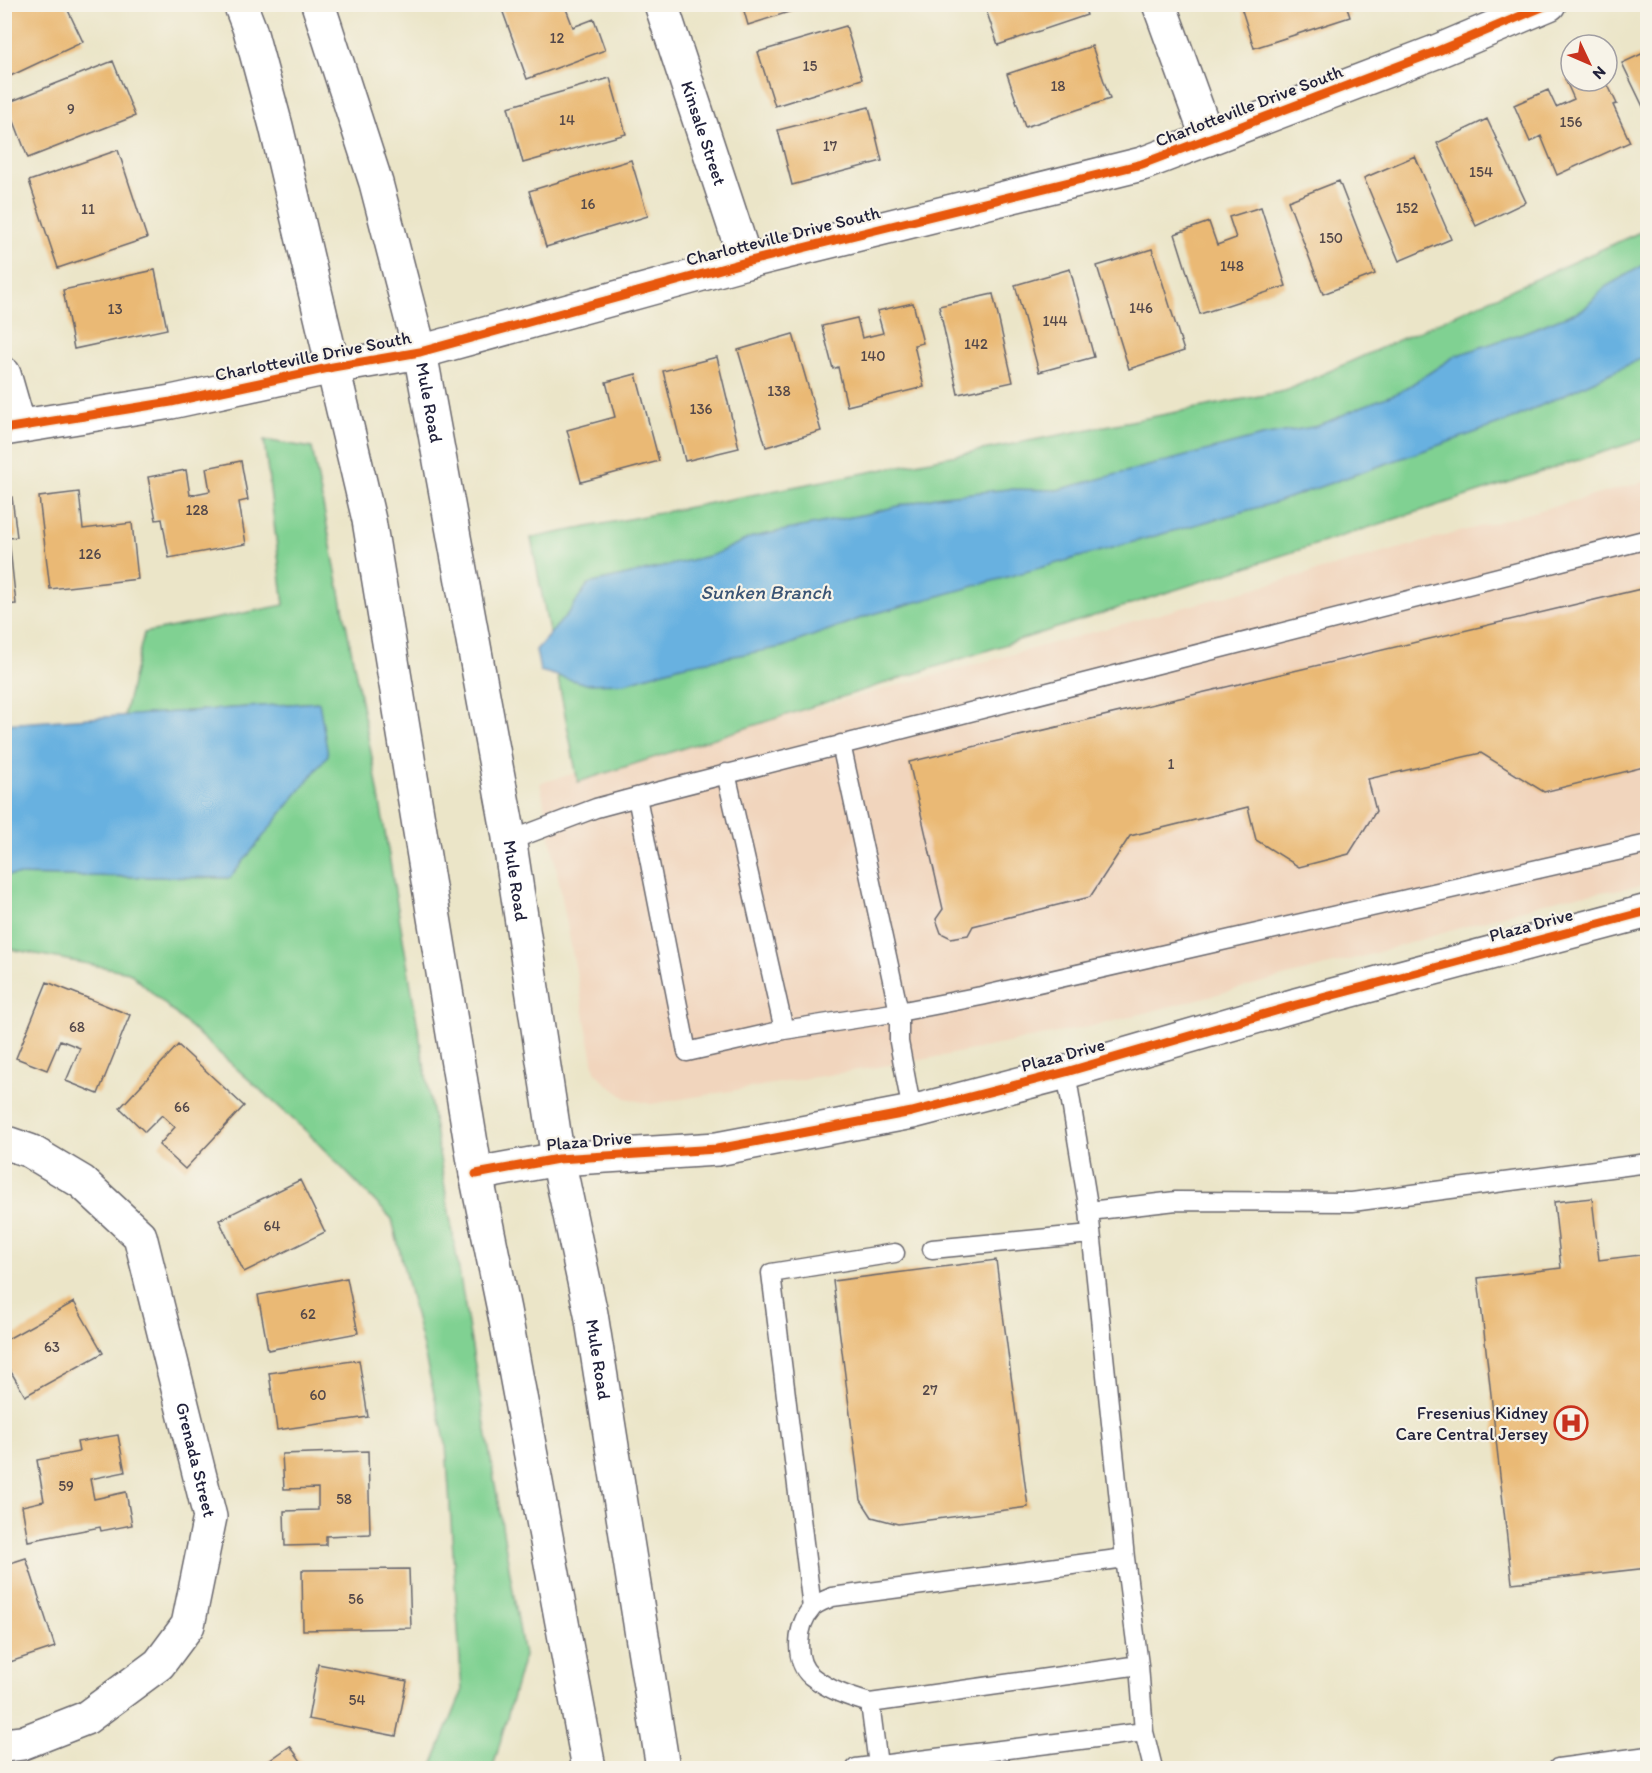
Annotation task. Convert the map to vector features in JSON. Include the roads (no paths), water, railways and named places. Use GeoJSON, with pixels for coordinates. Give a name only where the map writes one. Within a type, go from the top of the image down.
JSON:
{"type":"FeatureCollection","features":[{"type":"Feature","properties":{"kind":"street"},"geometry":{"type":"LineString","coordinates":[[240,4],[250,30],[276,126],[369,520],[476,1174],[504,1310],[589,1768]]}},
{"type":"Feature","properties":{"kind":"street","name":"Mule Road"},"geometry":{"type":"LineString","coordinates":[[318,4],[376,183],[420,352],[509,841],[558,1159],[591,1314],[663,1768]]}},
{"type":"Feature","properties":{"kind":"street","name":"Kinsale Street"},"geometry":{"type":"LineString","coordinates":[[661,4],[746,262]]}},
{"type":"Feature","properties":{"kind":"street"},"geometry":{"type":"LineString","coordinates":[[1159,4],[1208,139]]}},
{"type":"Feature","properties":{"kind":"street","name":"Charlotteville Drive South"},"geometry":{"type":"LineString","coordinates":[[12,428],[171,402],[333,367],[420,352],[746,262],[1142,164],[1438,51],[1549,4]]}},
{"type":"Feature","properties":{"kind":"street"},"geometry":{"type":"LineString","coordinates":[[4,374],[12,428]]}},
{"type":"Feature","properties":{"kind":"street","name":"Plaza Drive"},"geometry":{"type":"LineString","coordinates":[[476,1174],[558,1159],[717,1149],[912,1112],[1066,1072],[1296,1005],[1647,911]]}},
{"type":"Feature","properties":{"kind":"street","name":"Grenada Street"},"geometry":{"type":"LineString","coordinates":[[4,1142],[30,1151],[82,1182],[140,1236],[210,1518],[188,1625],[159,1664],[86,1718],[22,1743],[4,1745]]}},
{"type":"Feature","properties":{"kind":"lane"},"geometry":{"type":"LineString","coordinates":[[509,841],[596,808],[726,773],[1647,539]]}},
{"type":"Feature","properties":{"kind":"lane"},"geometry":{"type":"LineString","coordinates":[[841,744],[899,1012],[899,1042],[912,1112]]}},
{"type":"Feature","properties":{"kind":"lane"},"geometry":{"type":"LineString","coordinates":[[726,773],[784,1030]]}},
{"type":"Feature","properties":{"kind":"lane"},"geometry":{"type":"LineString","coordinates":[[637,797],[687,1052],[784,1030],[899,1012],[981,996],[1647,844]]}},
{"type":"Feature","properties":{"kind":"lane"},"geometry":{"type":"LineString","coordinates":[[1066,1072],[1089,1211],[1125,1558],[1139,1665],[1144,1732],[1154,1768]]}},
{"type":"Feature","properties":{"kind":"lane"},"geometry":{"type":"LineString","coordinates":[[1089,1211],[1176,1201],[1352,1202],[1647,1162]]}},
{"type":"Feature","properties":{"kind":"lane"},"geometry":{"type":"LineString","coordinates":[[932,1249],[1091,1234]]}},
{"type":"Feature","properties":{"kind":"lane"},"geometry":{"type":"LineString","coordinates":[[812,1608],[771,1273],[894,1253]]}},
{"type":"Feature","properties":{"kind":"lane"},"geometry":{"type":"LineString","coordinates":[[1125,1558],[832,1597],[812,1608],[801,1627],[798,1651],[809,1675],[837,1693],[870,1703],[1139,1665]]}},
{"type":"Feature","properties":{"kind":"lane"},"geometry":{"type":"LineString","coordinates":[[870,1703],[878,1765]]}},
{"type":"Feature","properties":{"kind":"lane"},"geometry":{"type":"LineString","coordinates":[[856,1768],[1144,1732]]}},
{"type":"Feature","properties":{"kind":"lane"},"geometry":{"type":"LineString","coordinates":[[1558,1768],[1647,1756]]}},
{"type":"Feature","properties":{"kind":"water","name":"Sunken Branch"},"geometry":{"type":"Polygon","coordinates":[[[1647,263],[1647,356],[1508,421],[1274,503],[870,615],[782,647],[681,666],[625,683],[586,684],[540,671],[536,650],[570,611],[588,584],[713,555],[752,537],[866,514],[935,497],[1009,489],[1057,490],[1262,436],[1318,426],[1400,392],[1455,356],[1584,309],[1605,287],[1647,263]]]}},
{"type":"Feature","properties":{"kind":"water"},"geometry":{"type":"Polygon","coordinates":[[[319,702],[328,755],[230,878],[5,875],[5,724],[319,702]]]}},
{"type":"Feature","properties":{"kind":"place","name":"Fresenius Kidney Care Central Jersey"},"geometry":{"type":"Point","coordinates":[1571,1423]}}]}
